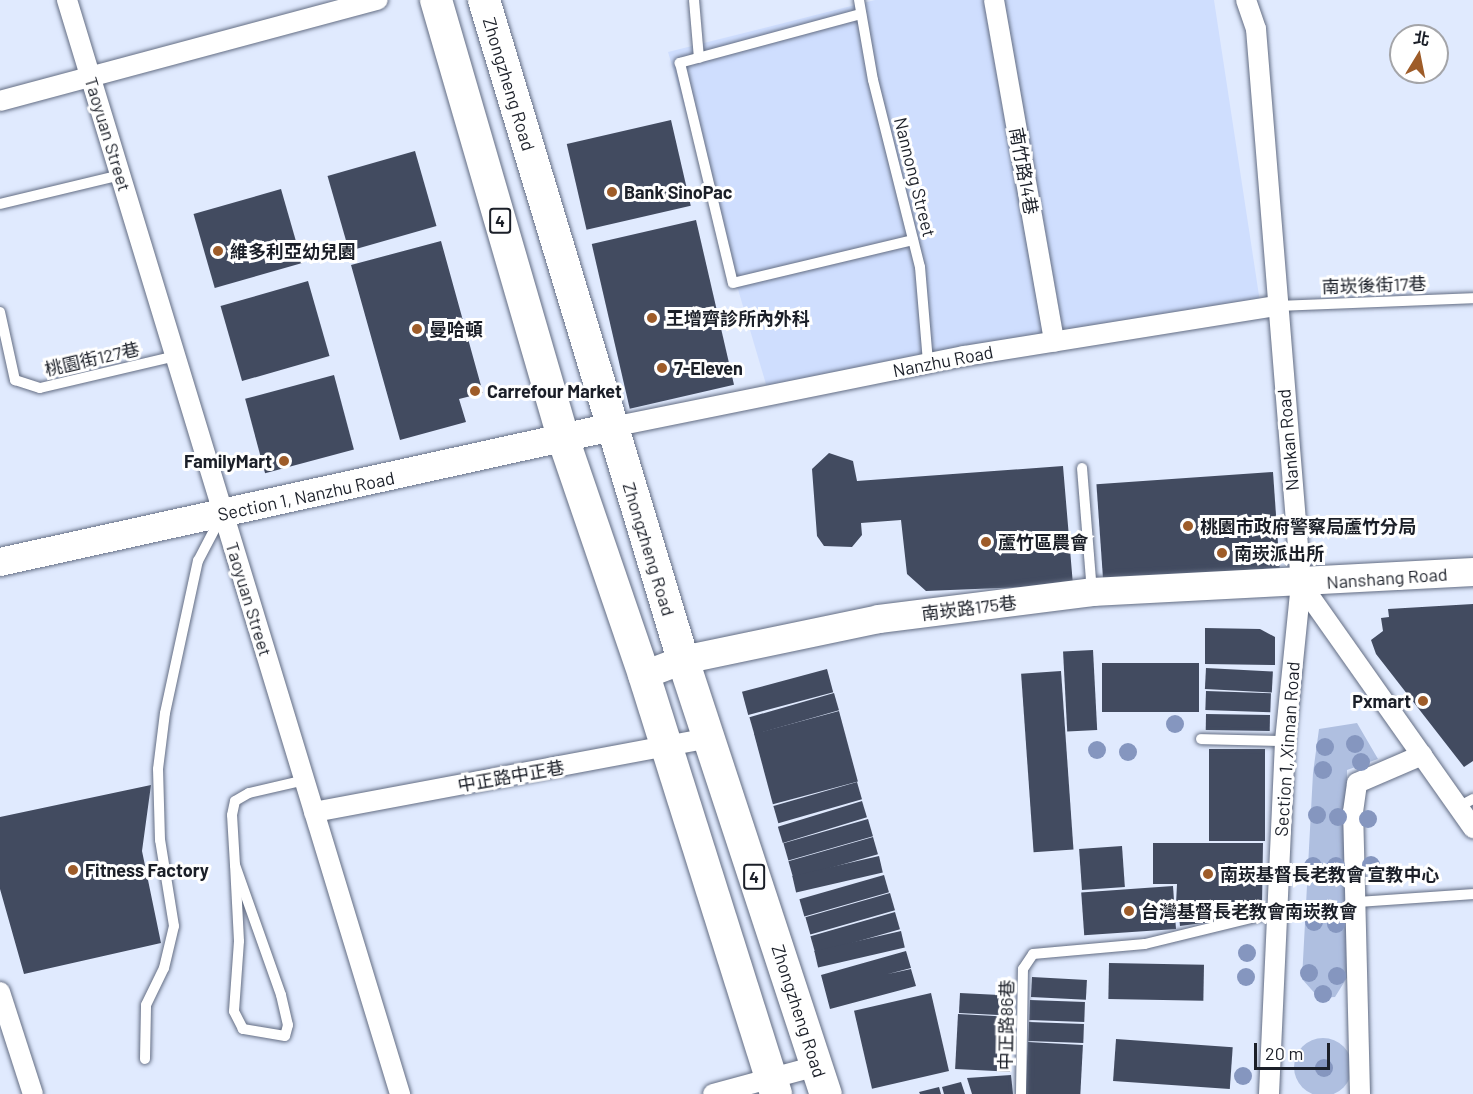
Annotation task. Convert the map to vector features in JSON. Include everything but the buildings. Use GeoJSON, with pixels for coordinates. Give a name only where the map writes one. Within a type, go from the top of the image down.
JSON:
{"type":"FeatureCollection","features":[{"type":"Feature","properties":{"kind":"main road","name":"4"},"geometry":{"type":"LineString","coordinates":[[436,0],[564,441],[644,675],[664,748],[775,1088]]}},
{"type":"Feature","properties":{"kind":"main road","name":"Zhongzheng Road"},"geometry":{"type":"LineString","coordinates":[[484,0],[682,660],[822,1080]]}},
{"type":"Feature","properties":{"kind":"street","name":"Taoyuan Street"},"geometry":{"type":"LineString","coordinates":[[67,0],[400,1094]]}},
{"type":"Feature","properties":{"kind":"street"},"geometry":{"type":"LineString","coordinates":[[0,101],[92,80],[378,0]]}},
{"type":"Feature","properties":{"kind":"street","name":"南竹路14巷"},"geometry":{"type":"LineString","coordinates":[[994,0],[1054,342]]}},
{"type":"Feature","properties":{"kind":"street","name":"Nankan Road"},"geometry":{"type":"LineString","coordinates":[[1246,0],[1256,29],[1276,306],[1301,584]]}},
{"type":"Feature","properties":{"kind":"street","name":"Nanzhu Road"},"geometry":{"type":"LineString","coordinates":[[612,427],[928,363],[1276,306]]}},
{"type":"Feature","properties":{"kind":"street","name":"Section 1, Nanzhu Road"},"geometry":{"type":"LineString","coordinates":[[0,562],[564,441],[612,427]]}},
{"type":"Feature","properties":{"kind":"street","name":"Nanshang Road"},"geometry":{"type":"LineString","coordinates":[[1301,584],[1473,572]]}},
{"type":"Feature","properties":{"kind":"street"},"geometry":{"type":"LineString","coordinates":[[1301,584],[1422,755],[1466,803],[1473,828]]}},
{"type":"Feature","properties":{"kind":"street","name":"南崁路175巷"},"geometry":{"type":"LineString","coordinates":[[644,675],[682,660],[879,619],[1092,592],[1301,584]]}},
{"type":"Feature","properties":{"kind":"street","name":"Section 1, Xinnan Road"},"geometry":{"type":"LineString","coordinates":[[1269,1094],[1275,912],[1285,741],[1301,584]]}},
{"type":"Feature","properties":{"kind":"street","name":"中正路中正巷"},"geometry":{"type":"LineString","coordinates":[[314,812],[708,738]]}},
{"type":"Feature","properties":{"kind":"street"},"geometry":{"type":"LineString","coordinates":[[1360,1094],[1359,902],[1353,812],[1357,783],[1422,755]]}},
{"type":"Feature","properties":{"kind":"street"},"geometry":{"type":"LineString","coordinates":[[0,992],[33,1094]]}},
{"type":"Feature","properties":{"kind":"street"},"geometry":{"type":"LineString","coordinates":[[713,1094],[775,1088],[822,1080]]}},
{"type":"Feature","properties":{"kind":"lane"},"geometry":{"type":"LineString","coordinates":[[694,0],[699,58]]}},
{"type":"Feature","properties":{"kind":"lane","name":"Nannong Street"},"geometry":{"type":"LineString","coordinates":[[859,0],[914,240],[928,363]]}},
{"type":"Feature","properties":{"kind":"lane"},"geometry":{"type":"LineString","coordinates":[[861,14],[680,63],[733,283],[914,240]]}},
{"type":"Feature","properties":{"kind":"lane"},"geometry":{"type":"LineString","coordinates":[[0,204],[121,175]]}},
{"type":"Feature","properties":{"kind":"lane","name":"南崁後街17巷"},"geometry":{"type":"LineString","coordinates":[[1276,306],[1473,298]]}},
{"type":"Feature","properties":{"kind":"lane","name":"桃園街127巷"},"geometry":{"type":"LineString","coordinates":[[0,312],[15,380],[40,388],[175,356]]}},
{"type":"Feature","properties":{"kind":"lane"},"geometry":{"type":"LineString","coordinates":[[1082,468],[1092,592]]}},
{"type":"Feature","properties":{"kind":"lane"},"geometry":{"type":"LineString","coordinates":[[145,1059],[146,1005],[164,968],[174,926],[160,840],[158,770],[165,713],[198,561],[223,513]]}},
{"type":"Feature","properties":{"kind":"lane"},"geometry":{"type":"LineString","coordinates":[[1202,740],[1285,741]]}},
{"type":"Feature","properties":{"kind":"lane"},"geometry":{"type":"LineString","coordinates":[[235,865],[281,995],[288,1025],[285,1036],[243,1029],[234,1011],[238,941],[235,865],[235,801],[304,780]]}},
{"type":"Feature","properties":{"kind":"lane"},"geometry":{"type":"LineString","coordinates":[[1359,902],[1473,894]]}},
{"type":"Feature","properties":{"kind":"lane","name":"中正路86巷"},"geometry":{"type":"LineString","coordinates":[[1021,1094],[1023,969],[1033,954],[1145,944],[1275,912]]}},
{"type":"Feature","properties":{"kind":"shaded area"},"geometry":{"type":"Polygon","coordinates":[[[875,0],[1214,0],[1260,302],[768,391],[668,52],[875,0]]]}},
{"type":"Feature","properties":{"kind":"shaded area"},"geometry":{"type":"Polygon","coordinates":[[[1357,723],[1378,759],[1347,770],[1348,976],[1335,997],[1319,998],[1302,979],[1313,773],[1319,729],[1357,723]]]}},
{"type":"Feature","properties":{"kind":"shaded area"},"geometry":{"type":"Polygon","coordinates":[[[1317,1038],[1329,1038],[1344,1046],[1352,1061],[1352,1073],[1344,1088],[1329,1096],[1317,1096],[1302,1088],[1294,1073],[1294,1061],[1302,1046],[1317,1038]]]}},
{"type":"Feature","properties":{"kind":"place","name":"Bank SinoPac"},"geometry":{"type":"Point","coordinates":[612,192]}},
{"type":"Feature","properties":{"kind":"place","name":"維多利亞幼兒園"},"geometry":{"type":"Point","coordinates":[218,251]}},
{"type":"Feature","properties":{"kind":"place","name":"王增齊診所內外科"},"geometry":{"type":"Point","coordinates":[652,318]}},
{"type":"Feature","properties":{"kind":"place","name":"曼哈頓"},"geometry":{"type":"Point","coordinates":[417,329]}},
{"type":"Feature","properties":{"kind":"place","name":"7-Eleven"},"geometry":{"type":"Point","coordinates":[662,368]}},
{"type":"Feature","properties":{"kind":"place","name":"Carrefour Market"},"geometry":{"type":"Point","coordinates":[475,391]}},
{"type":"Feature","properties":{"kind":"place","name":"FamilyMart"},"geometry":{"type":"Point","coordinates":[284,461]}},
{"type":"Feature","properties":{"kind":"place","name":"桃園市政府警察局蘆竹分局"},"geometry":{"type":"Point","coordinates":[1188,526]}},
{"type":"Feature","properties":{"kind":"place","name":"蘆竹區農會"},"geometry":{"type":"Point","coordinates":[986,542]}},
{"type":"Feature","properties":{"kind":"place","name":"南崁派出所"},"geometry":{"type":"Point","coordinates":[1222,553]}},
{"type":"Feature","properties":{"kind":"place","name":"Pxmart"},"geometry":{"type":"Point","coordinates":[1423,701]}},
{"type":"Feature","properties":{"kind":"place","name":"Fitness Factory"},"geometry":{"type":"Point","coordinates":[73,870]}},
{"type":"Feature","properties":{"kind":"place","name":"南崁基督長老教會 宣教中心"},"geometry":{"type":"Point","coordinates":[1208,874]}},
{"type":"Feature","properties":{"kind":"place","name":"台灣基督長老教會南崁教會"},"geometry":{"type":"Point","coordinates":[1129,911]}}]}
